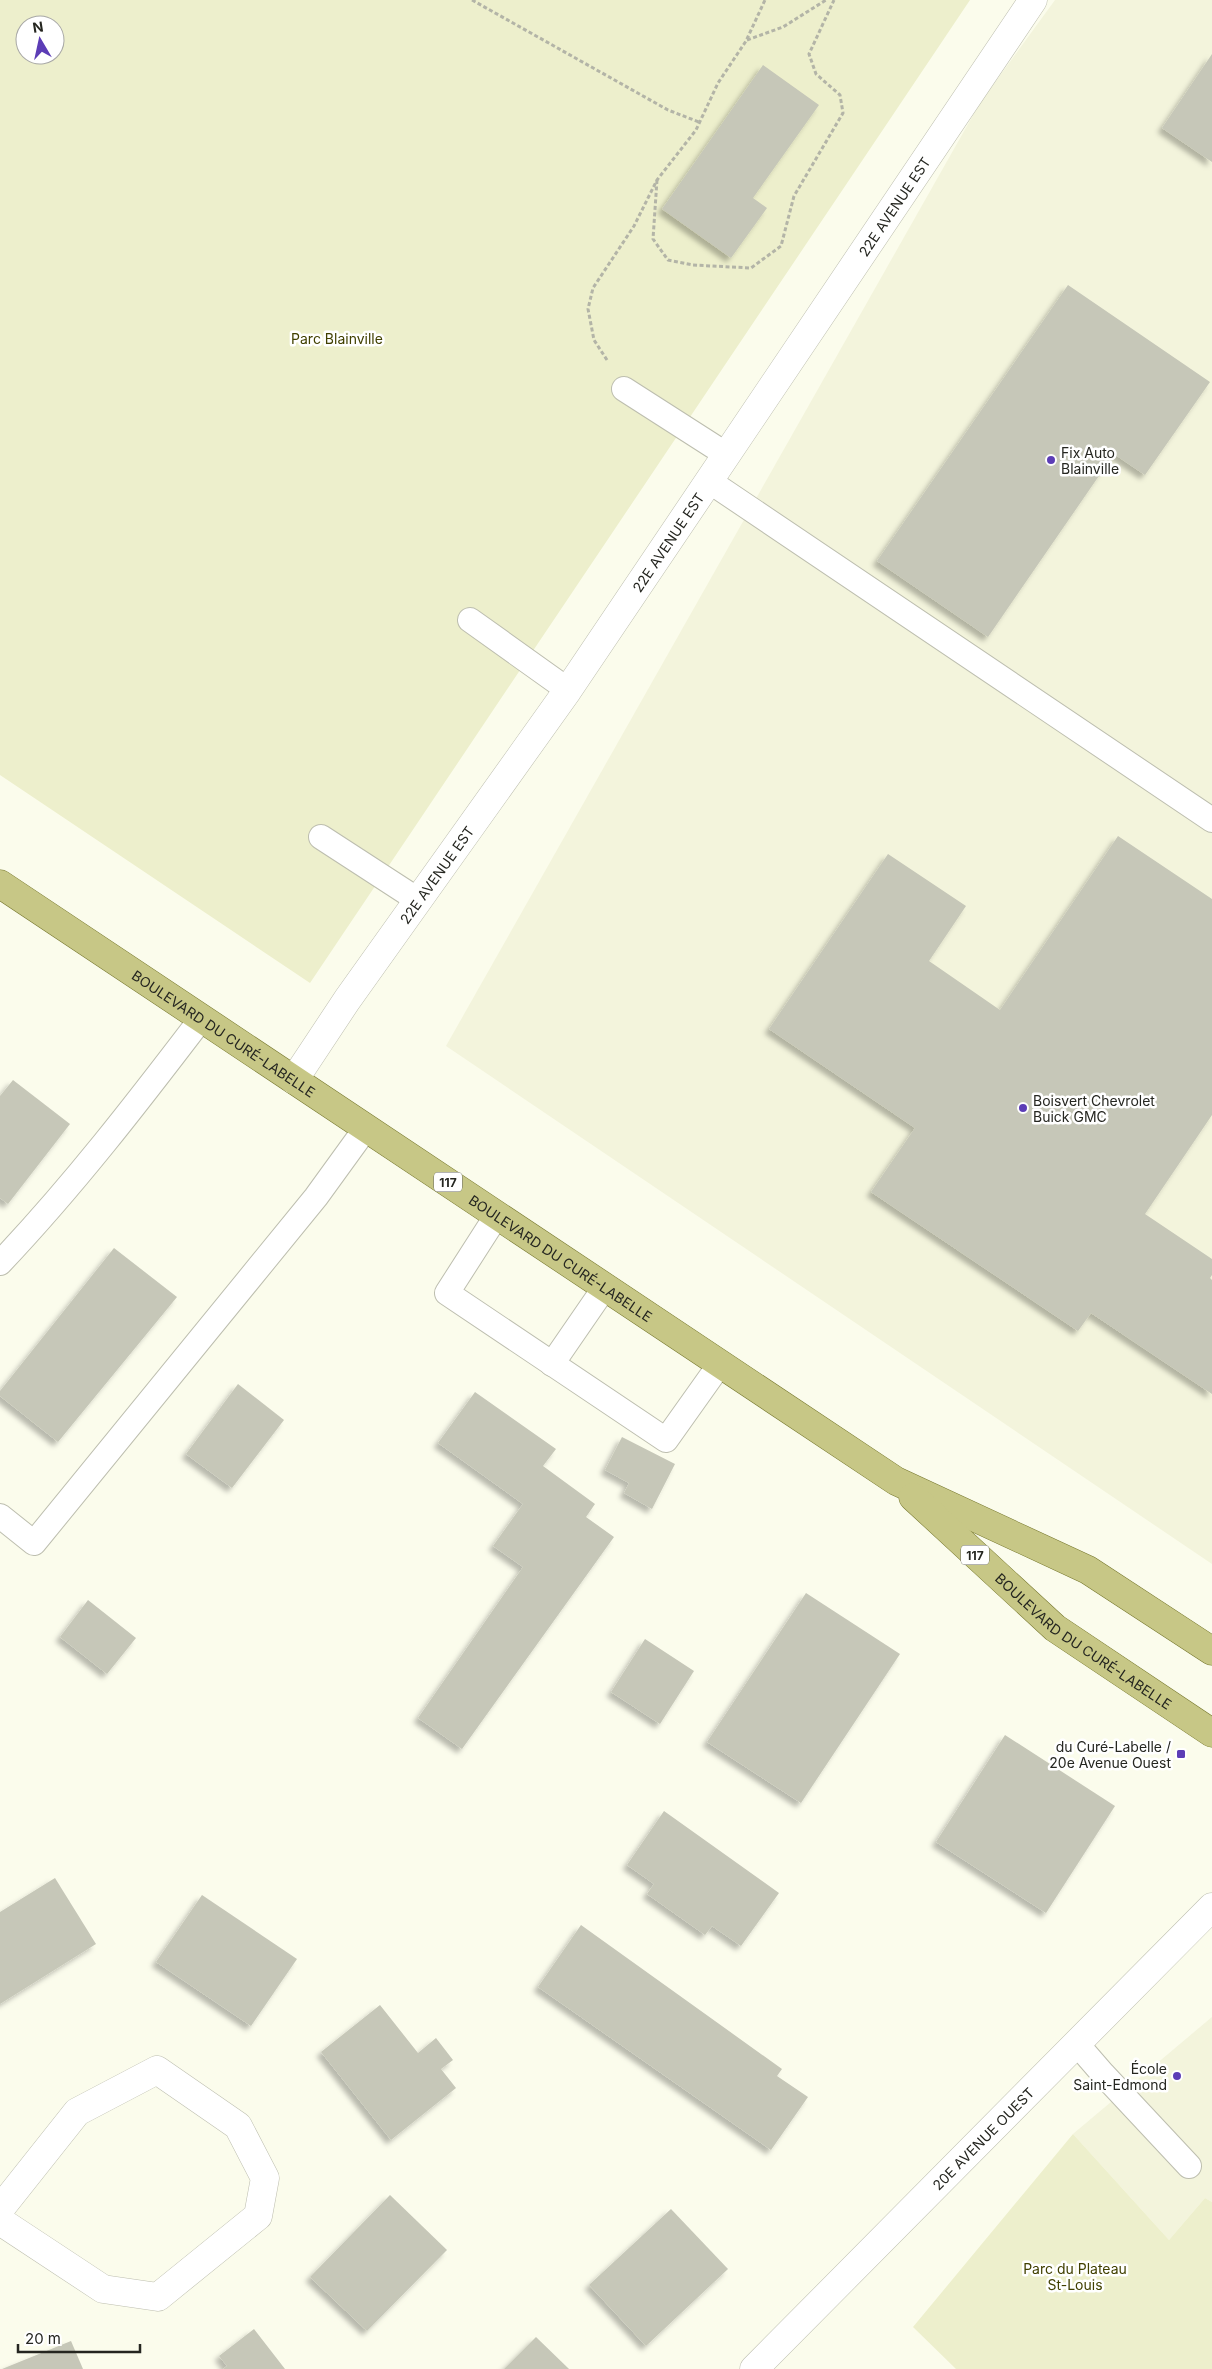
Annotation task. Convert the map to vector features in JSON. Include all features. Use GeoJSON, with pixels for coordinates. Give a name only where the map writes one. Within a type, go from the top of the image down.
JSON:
{"type":"FeatureCollection","features":[{"type":"Feature","properties":{"kind":"main road","name":"BOULEVARD DU CURÉ-LABELLE"},"geometry":{"type":"LineString","coordinates":[[0,884],[896,1481],[1088,1570],[1212,1651]]}},
{"type":"Feature","properties":{"kind":"main road","name":"BOULEVARD DU CURÉ-LABELLE"},"geometry":{"type":"LineString","coordinates":[[896,1481],[1055,1628],[1212,1733]]}},
{"type":"Feature","properties":{"kind":"street","name":"22E AVENUE EST"},"geometry":{"type":"LineString","coordinates":[[294,1080],[418,900],[568,690],[1033,0]]}},
{"type":"Feature","properties":{"kind":"street","name":"20E AVENUE OUEST"},"geometry":{"type":"LineString","coordinates":[[754,2369],[1212,1907]]}},
{"type":"Feature","properties":{"kind":"street"},"geometry":{"type":"LineString","coordinates":[[0,2209],[77,2112],[156,2070],[238,2126],[264,2178],[258,2216],[158,2297],[103,2289],[0,2221]]}},
{"type":"Feature","properties":{"kind":"lane"},"geometry":{"type":"LineString","coordinates":[[624,388],[727,454]]}},
{"type":"Feature","properties":{"kind":"lane"},"geometry":{"type":"LineString","coordinates":[[708,482],[1212,820]]}},
{"type":"Feature","properties":{"kind":"lane"},"geometry":{"type":"LineString","coordinates":[[470,620],[568,690]]}},
{"type":"Feature","properties":{"kind":"lane"},"geometry":{"type":"LineString","coordinates":[[322,837],[418,900]]}},
{"type":"Feature","properties":{"kind":"lane"},"geometry":{"type":"LineString","coordinates":[[0,1263],[36,1225],[133,1109],[201,1019]]}},
{"type":"Feature","properties":{"kind":"lane"},"geometry":{"type":"LineString","coordinates":[[0,1516],[34,1543],[316,1197],[366,1128]]}},
{"type":"Feature","properties":{"kind":"lane"},"geometry":{"type":"LineString","coordinates":[[497,1215],[447,1293],[552,1364],[666,1440],[720,1364]]}},
{"type":"Feature","properties":{"kind":"lane"},"geometry":{"type":"LineString","coordinates":[[552,1364],[605,1287]]}},
{"type":"Feature","properties":{"kind":"lane"},"geometry":{"type":"LineString","coordinates":[[1077,2044],[1189,2166]]}},
{"type":"Feature","properties":{"kind":"path"},"geometry":{"type":"LineString","coordinates":[[472,0],[668,110],[699,122]]}},
{"type":"Feature","properties":{"kind":"path"},"geometry":{"type":"LineString","coordinates":[[624,388],[594,340],[588,309],[593,288],[634,226],[657,180],[696,130],[718,83],[746,41],[764,0]]}},
{"type":"Feature","properties":{"kind":"path"},"geometry":{"type":"LineString","coordinates":[[746,41],[783,27],[826,0]]}},
{"type":"Feature","properties":{"kind":"path"},"geometry":{"type":"LineString","coordinates":[[657,180],[653,239],[668,260],[693,265],[751,268],[780,246],[794,196],[843,113],[840,95],[816,74],[809,54],[834,0]]}},
{"type":"Feature","properties":{"kind":"shaded area"},"geometry":{"type":"Polygon","coordinates":[[[1055,0],[1212,0],[1212,1564],[446,1046],[980,103],[1055,0]]]}},
{"type":"Feature","properties":{"kind":"shaded area","name":"École Saint-Edmond"},"geometry":{"type":"Polygon","coordinates":[[[1212,2017],[1212,2202],[1205,2198],[1169,2240],[1073,2134],[1212,2017]]]}},
{"type":"Feature","properties":{"kind":"green space","name":"Parc Blainville"},"geometry":{"type":"Polygon","coordinates":[[[0,0],[970,0],[310,983],[0,775],[0,0]]]}},
{"type":"Feature","properties":{"kind":"green space","name":"Parc du Plateau St-Louis"},"geometry":{"type":"Polygon","coordinates":[[[1073,2134],[1169,2240],[1205,2198],[1212,2202],[1212,2369],[956,2369],[913,2327],[1073,2134]]]}},
{"type":"Feature","properties":{"kind":"building"},"geometry":{"type":"Polygon","coordinates":[[[1212,54],[1212,162],[1162,128],[1212,54]]]}},
{"type":"Feature","properties":{"kind":"building"},"geometry":{"type":"Polygon","coordinates":[[[763,65],[819,105],[753,198],[767,208],[731,258],[662,209],[763,65]]]}},
{"type":"Feature","properties":{"kind":"building"},"geometry":{"type":"Polygon","coordinates":[[[1068,285],[1210,382],[1145,475],[1114,454],[988,637],[877,561],[1068,285]]]}},
{"type":"Feature","properties":{"kind":"building"},"geometry":{"type":"Polygon","coordinates":[[[1118,836],[1212,899],[1212,1115],[1145,1214],[1212,1259],[1212,1275],[1210,1278],[1212,1280],[1212,1394],[1091,1313],[1078,1331],[871,1192],[915,1128],[769,1029],[888,854],[966,906],[929,961],[1000,1010],[1118,836]]]}},
{"type":"Feature","properties":{"kind":"building"},"geometry":{"type":"Polygon","coordinates":[[[13,1080],[70,1124],[8,1204],[0,1198],[0,1096],[13,1080]]]}},
{"type":"Feature","properties":{"kind":"building"},"geometry":{"type":"Polygon","coordinates":[[[114,1248],[177,1297],[58,1442],[0,1396],[0,1391],[114,1248]]]}},
{"type":"Feature","properties":{"kind":"building"},"geometry":{"type":"Polygon","coordinates":[[[238,1384],[284,1420],[232,1488],[186,1454],[238,1384]]]}},
{"type":"Feature","properties":{"kind":"building"},"geometry":{"type":"Polygon","coordinates":[[[475,1392],[556,1449],[543,1466],[595,1504],[586,1517],[614,1537],[462,1749],[418,1718],[523,1567],[493,1546],[523,1504],[438,1443],[475,1392]]]}},
{"type":"Feature","properties":{"kind":"building"},"geometry":{"type":"Polygon","coordinates":[[[622,1437],[675,1464],[652,1509],[624,1493],[629,1483],[605,1470],[622,1437]]]}},
{"type":"Feature","properties":{"kind":"building"},"geometry":{"type":"Polygon","coordinates":[[[806,1593],[900,1654],[801,1803],[707,1742],[806,1593]]]}},
{"type":"Feature","properties":{"kind":"building"},"geometry":{"type":"Polygon","coordinates":[[[88,1600],[136,1638],[107,1674],[60,1637],[88,1600]]]}},
{"type":"Feature","properties":{"kind":"building"},"geometry":{"type":"Polygon","coordinates":[[[645,1639],[694,1671],[660,1724],[611,1692],[645,1639]]]}},
{"type":"Feature","properties":{"kind":"building"},"geometry":{"type":"Polygon","coordinates":[[[1005,1735],[1115,1806],[1046,1913],[936,1842],[1005,1735]]]}},
{"type":"Feature","properties":{"kind":"building"},"geometry":{"type":"Polygon","coordinates":[[[664,1811],[779,1893],[741,1946],[712,1926],[705,1935],[647,1894],[654,1884],[627,1865],[664,1811]]]}},
{"type":"Feature","properties":{"kind":"building"},"geometry":{"type":"Polygon","coordinates":[[[55,1878],[96,1944],[0,2004],[0,1912],[55,1878]]]}},
{"type":"Feature","properties":{"kind":"building"},"geometry":{"type":"Polygon","coordinates":[[[202,1895],[297,1959],[251,2026],[156,1962],[202,1895]]]}},
{"type":"Feature","properties":{"kind":"building"},"geometry":{"type":"Polygon","coordinates":[[[581,1925],[782,2069],[777,2076],[808,2097],[771,2150],[538,1987],[581,1925]]]}},
{"type":"Feature","properties":{"kind":"building"},"geometry":{"type":"Polygon","coordinates":[[[380,2005],[418,2053],[436,2038],[453,2060],[441,2069],[456,2088],[391,2140],[321,2052],[380,2005]]]}},
{"type":"Feature","properties":{"kind":"building"},"geometry":{"type":"Polygon","coordinates":[[[390,2195],[447,2250],[367,2331],[310,2277],[390,2195]]]}},
{"type":"Feature","properties":{"kind":"building"},"geometry":{"type":"Polygon","coordinates":[[[671,2209],[728,2269],[646,2346],[589,2285],[671,2209]]]}},
{"type":"Feature","properties":{"kind":"building"},"geometry":{"type":"Polygon","coordinates":[[[254,2329],[285,2369],[223,2369],[227,2366],[219,2356],[254,2329]]]}},
{"type":"Feature","properties":{"kind":"building"},"geometry":{"type":"Polygon","coordinates":[[[536,2337],[569,2369],[504,2369],[536,2337]]]}},
{"type":"Feature","properties":{"kind":"building"},"geometry":{"type":"Polygon","coordinates":[[[71,2341],[83,2369],[2,2369],[71,2341]]]}},
{"type":"Feature","properties":{"kind":"place","name":"Fix Auto Blainville"},"geometry":{"type":"Point","coordinates":[1051,460]}},
{"type":"Feature","properties":{"kind":"place","name":"Boisvert Chevrolet Buick GMC"},"geometry":{"type":"Point","coordinates":[1023,1108]}},
{"type":"Feature","properties":{"kind":"place","name":"du Curé-Labelle / 20e Avenue Ouest"},"geometry":{"type":"Point","coordinates":[1181,1754]}},
{"type":"Feature","properties":{"kind":"place","name":"École Saint-Edmond"},"geometry":{"type":"Point","coordinates":[1177,2076]}}]}
